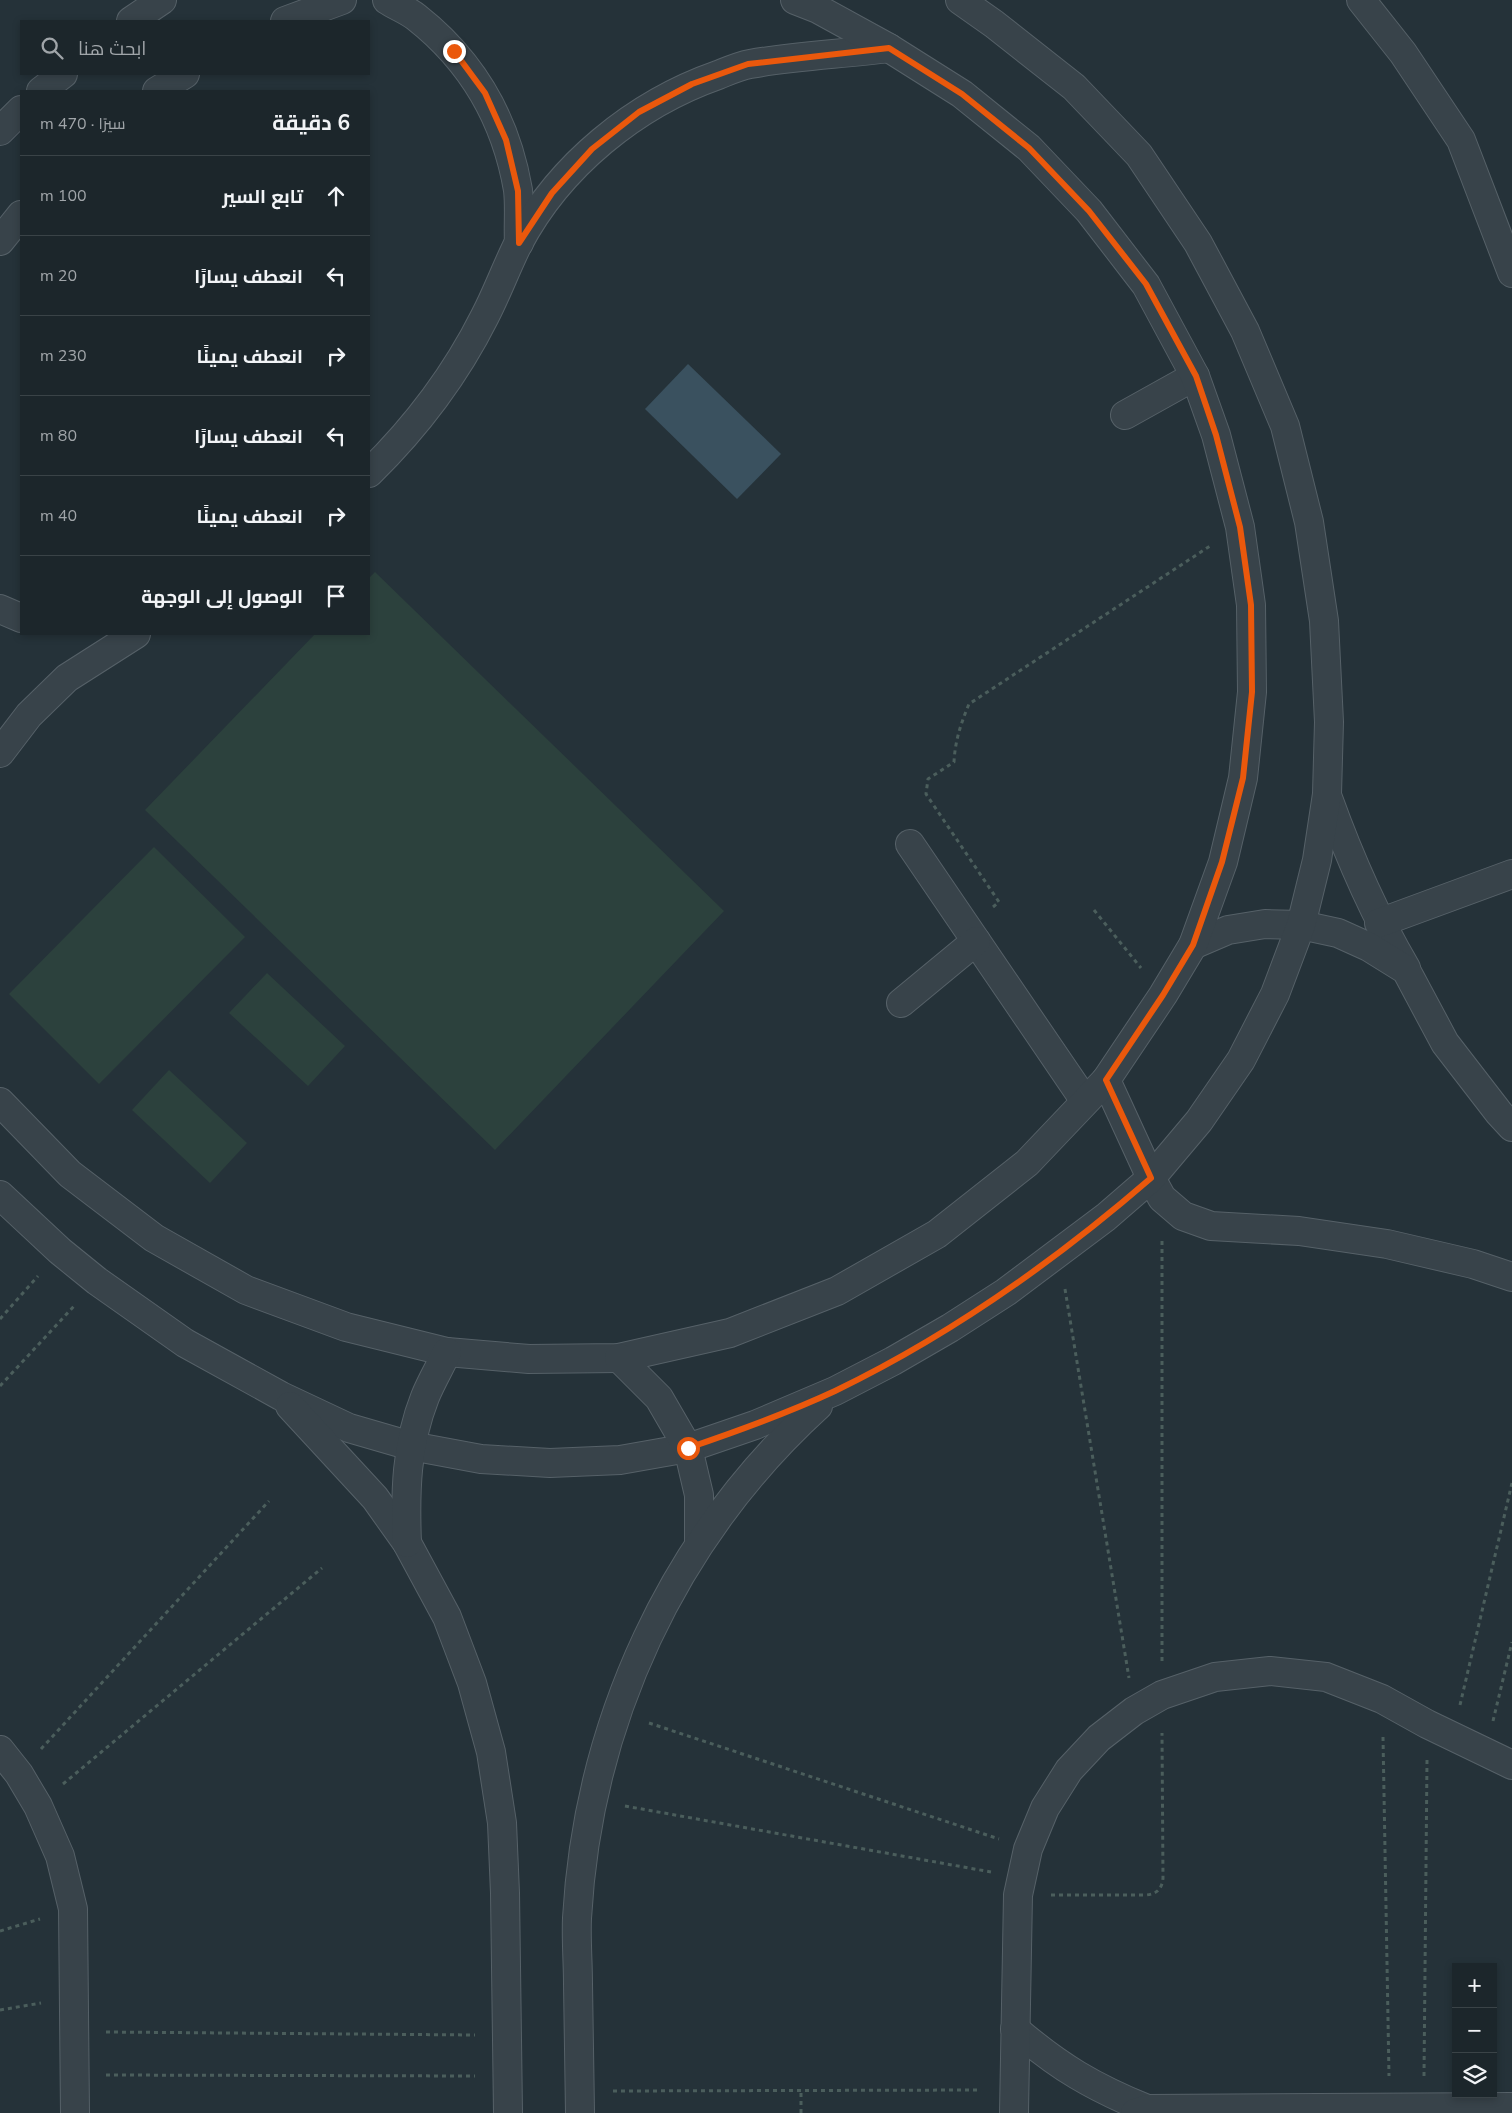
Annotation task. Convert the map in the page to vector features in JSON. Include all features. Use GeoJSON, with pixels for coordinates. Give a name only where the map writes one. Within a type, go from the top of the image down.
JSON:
{"type":"FeatureCollection","features":[{"type":"Feature","properties":{"kind":"street"},"geometry":{"type":"LineString","coordinates":[[132,20],[162,0]]}},
{"type":"Feature","properties":{"kind":"street"},"geometry":{"type":"LineString","coordinates":[[288,20],[342,0]]}},
{"type":"Feature","properties":{"kind":"street"},"geometry":{"type":"LineString","coordinates":[[387,0],[415,16],[454,51],[485,93],[506,140],[518,191],[519,243]]}},
{"type":"Feature","properties":{"kind":"street"},"geometry":{"type":"LineString","coordinates":[[0,1102],[70,1174],[154,1238],[246,1290],[346,1327],[447,1352],[529,1359],[619,1358],[730,1332],[837,1290],[937,1234],[1027,1163],[1106,1080],[1163,995],[1193,945],[1222,862],[1243,778],[1252,692],[1251,605],[1240,527],[1216,435],[1196,376],[1146,284],[1089,211],[1022,142],[962,94],[889,48],[818,9],[795,0]]}},
{"type":"Feature","properties":{"kind":"street"},"geometry":{"type":"LineString","coordinates":[[0,1195],[60,1251],[97,1281],[184,1342],[281,1396],[349,1428],[411,1446],[481,1459],[550,1463],[620,1460],[688,1448],[755,1425],[835,1391],[893,1361],[950,1328],[1006,1292],[1156,1188],[1241,1060],[1275,994],[1301,925],[1318,860],[1327,794],[1329,722],[1324,621],[1308,522],[1285,426],[1245,331],[1198,243],[1139,155],[1074,87],[994,24],[960,0]]}},
{"type":"Feature","properties":{"kind":"street"},"geometry":{"type":"LineString","coordinates":[[1361,0],[1403,53],[1461,140],[1512,273]]}},
{"type":"Feature","properties":{"kind":"street"},"geometry":{"type":"LineString","coordinates":[[370,472],[391,452],[442,388],[484,318],[519,243],[552,193],[592,149],[639,112],[692,84],[748,64],[889,48]]}},
{"type":"Feature","properties":{"kind":"street"},"geometry":{"type":"LineString","coordinates":[[42,90],[61,75]]}},
{"type":"Feature","properties":{"kind":"street"},"geometry":{"type":"LineString","coordinates":[[159,90],[183,75]]}},
{"type":"Feature","properties":{"kind":"street"},"geometry":{"type":"LineString","coordinates":[[0,131],[20,111]]}},
{"type":"Feature","properties":{"kind":"street"},"geometry":{"type":"LineString","coordinates":[[0,241],[20,217]]}},
{"type":"Feature","properties":{"kind":"street"},"geometry":{"type":"LineString","coordinates":[[1125,415],[1196,376]]}},
{"type":"Feature","properties":{"kind":"street"},"geometry":{"type":"LineString","coordinates":[[0,609],[20,618]]}},
{"type":"Feature","properties":{"kind":"street"},"geometry":{"type":"LineString","coordinates":[[0,753],[29,716],[67,678],[134,635]]}},
{"type":"Feature","properties":{"kind":"street"},"geometry":{"type":"LineString","coordinates":[[1327,794],[1350,860],[1379,922],[1445,1043],[1512,1127]]}},
{"type":"Feature","properties":{"kind":"street"},"geometry":{"type":"LineString","coordinates":[[910,844],[1085,1101]]}},
{"type":"Feature","properties":{"kind":"street"},"geometry":{"type":"LineString","coordinates":[[1379,922],[1512,874]]}},
{"type":"Feature","properties":{"kind":"street"},"geometry":{"type":"LineString","coordinates":[[1193,945],[1228,930],[1265,924],[1301,925],[1338,933],[1369,947],[1406,970]]}},
{"type":"Feature","properties":{"kind":"street"},"geometry":{"type":"LineString","coordinates":[[901,1003],[970,933]]}},
{"type":"Feature","properties":{"kind":"street"},"geometry":{"type":"LineString","coordinates":[[1106,1080],[1156,1188],[1183,1216],[1211,1226],[1299,1231],[1387,1244],[1473,1264],[1512,1277]]}},
{"type":"Feature","properties":{"kind":"street"},"geometry":{"type":"LineString","coordinates":[[407,1543],[405,1494],[411,1446],[425,1398],[447,1352]]}},
{"type":"Feature","properties":{"kind":"street"},"geometry":{"type":"LineString","coordinates":[[619,1358],[659,1398],[688,1448],[699,1495],[699,1544]]}},
{"type":"Feature","properties":{"kind":"street"},"geometry":{"type":"LineString","coordinates":[[580,2102],[577,1919],[583,1859],[593,1800],[616,1712],[639,1654],[667,1598],[699,1544],[739,1488],[784,1437],[835,1391]]}},
{"type":"Feature","properties":{"kind":"street"},"geometry":{"type":"LineString","coordinates":[[281,1396],[374,1498],[407,1543],[446,1617],[472,1684],[491,1752],[502,1823],[508,2036],[508,2113]]}},
{"type":"Feature","properties":{"kind":"street"},"geometry":{"type":"LineString","coordinates":[[1014,2102],[1019,1886],[1028,1848],[1045,1808],[1069,1770],[1099,1738],[1134,1711],[1162,1695],[1215,1677],[1270,1671],[1326,1678],[1382,1699],[1452,1737],[1512,1765]]}},
{"type":"Feature","properties":{"kind":"street"},"geometry":{"type":"LineString","coordinates":[[0,1750],[19,1774],[38,1806],[60,1856],[73,1909],[75,2113]]}},
{"type":"Feature","properties":{"kind":"street"},"geometry":{"type":"LineString","coordinates":[[1015,2029],[1044,2054],[1076,2076],[1141,2111],[1512,2107]]}},
{"type":"Feature","properties":{"kind":"path"},"geometry":{"type":"LineString","coordinates":[[970,933],[999,902],[926,794],[928,779],[954,762],[960,727],[969,704],[1240,527]]}},
{"type":"Feature","properties":{"kind":"path"},"geometry":{"type":"LineString","coordinates":[[1094,910],[1163,995]]}},
{"type":"Feature","properties":{"kind":"path"},"geometry":{"type":"LineString","coordinates":[[593,1800],[1019,1886],[1146,1895],[1159,1891],[1163,1885],[1164,1878],[1156,1188]]}},
{"type":"Feature","properties":{"kind":"path"},"geometry":{"type":"LineString","coordinates":[[0,1319],[60,1251]]}},
{"type":"Feature","properties":{"kind":"path"},"geometry":{"type":"LineString","coordinates":[[1059,1254],[1134,1711]]}},
{"type":"Feature","properties":{"kind":"path"},"geometry":{"type":"LineString","coordinates":[[0,1386],[97,1281]]}},
{"type":"Feature","properties":{"kind":"path"},"geometry":{"type":"LineString","coordinates":[[1452,1737],[1512,1483]]}},
{"type":"Feature","properties":{"kind":"path"},"geometry":{"type":"LineString","coordinates":[[19,1774],[269,1501]]}},
{"type":"Feature","properties":{"kind":"path"},"geometry":{"type":"LineString","coordinates":[[38,1806],[322,1568]]}},
{"type":"Feature","properties":{"kind":"path"},"geometry":{"type":"LineString","coordinates":[[1485,1753],[1512,1642]]}},
{"type":"Feature","properties":{"kind":"path"},"geometry":{"type":"LineString","coordinates":[[1382,1699],[1389,2107]]}},
{"type":"Feature","properties":{"kind":"path"},"geometry":{"type":"LineString","coordinates":[[616,1712],[1028,1848]]}},
{"type":"Feature","properties":{"kind":"path"},"geometry":{"type":"LineString","coordinates":[[1424,2107],[1427,1724]]}},
{"type":"Feature","properties":{"kind":"path"},"geometry":{"type":"LineString","coordinates":[[0,1931],[73,1909]]}},
{"type":"Feature","properties":{"kind":"path"},"geometry":{"type":"LineString","coordinates":[[0,2010],[74,1997]]}},
{"type":"Feature","properties":{"kind":"path"},"geometry":{"type":"LineString","coordinates":[[74,2031],[508,2036]]}},
{"type":"Feature","properties":{"kind":"path"},"geometry":{"type":"LineString","coordinates":[[75,2075],[508,2076]]}},
{"type":"Feature","properties":{"kind":"path"},"geometry":{"type":"LineString","coordinates":[[580,2102],[802,2091],[1014,2102]]}},
{"type":"Feature","properties":{"kind":"path"},"geometry":{"type":"LineString","coordinates":[[801,2113],[802,2091]]}},
{"type":"Feature","properties":{"kind":"green space"},"geometry":{"type":"Polygon","coordinates":[[[375,572],[724,911],[495,1150],[145,810],[314,635],[370,635],[370,577],[375,572]]]}},
{"type":"Feature","properties":{"kind":"green space"},"geometry":{"type":"Polygon","coordinates":[[[154,847],[245,937],[99,1084],[9,994],[154,847]]]}},
{"type":"Feature","properties":{"kind":"green space"},"geometry":{"type":"Polygon","coordinates":[[[267,973],[345,1046],[308,1086],[229,1013],[267,973]]]}},
{"type":"Feature","properties":{"kind":"green space"},"geometry":{"type":"Polygon","coordinates":[[[169,1070],[247,1143],[210,1183],[132,1110],[169,1070]]]}},
{"type":"Feature","properties":{"kind":"water"},"geometry":{"type":"Polygon","coordinates":[[[688,364],[781,454],[737,499],[645,409],[688,364]]]}},
{"type":"Feature","properties":{"kind":"route"},"geometry":{"type":"LineString","coordinates":[[454,51],[485,93],[506,140],[518,191],[519,243],[552,193],[592,149],[639,112],[692,84],[748,64],[889,48],[962,94],[1029,148],[1089,211],[1146,284],[1196,376],[1216,435],[1240,527],[1251,605],[1252,692],[1243,778],[1222,862],[1193,945],[1163,995],[1106,1080],[1151,1178],[1059,1254],[1006,1292],[950,1328],[893,1361],[835,1391],[755,1425],[688,1448]]}}]}
